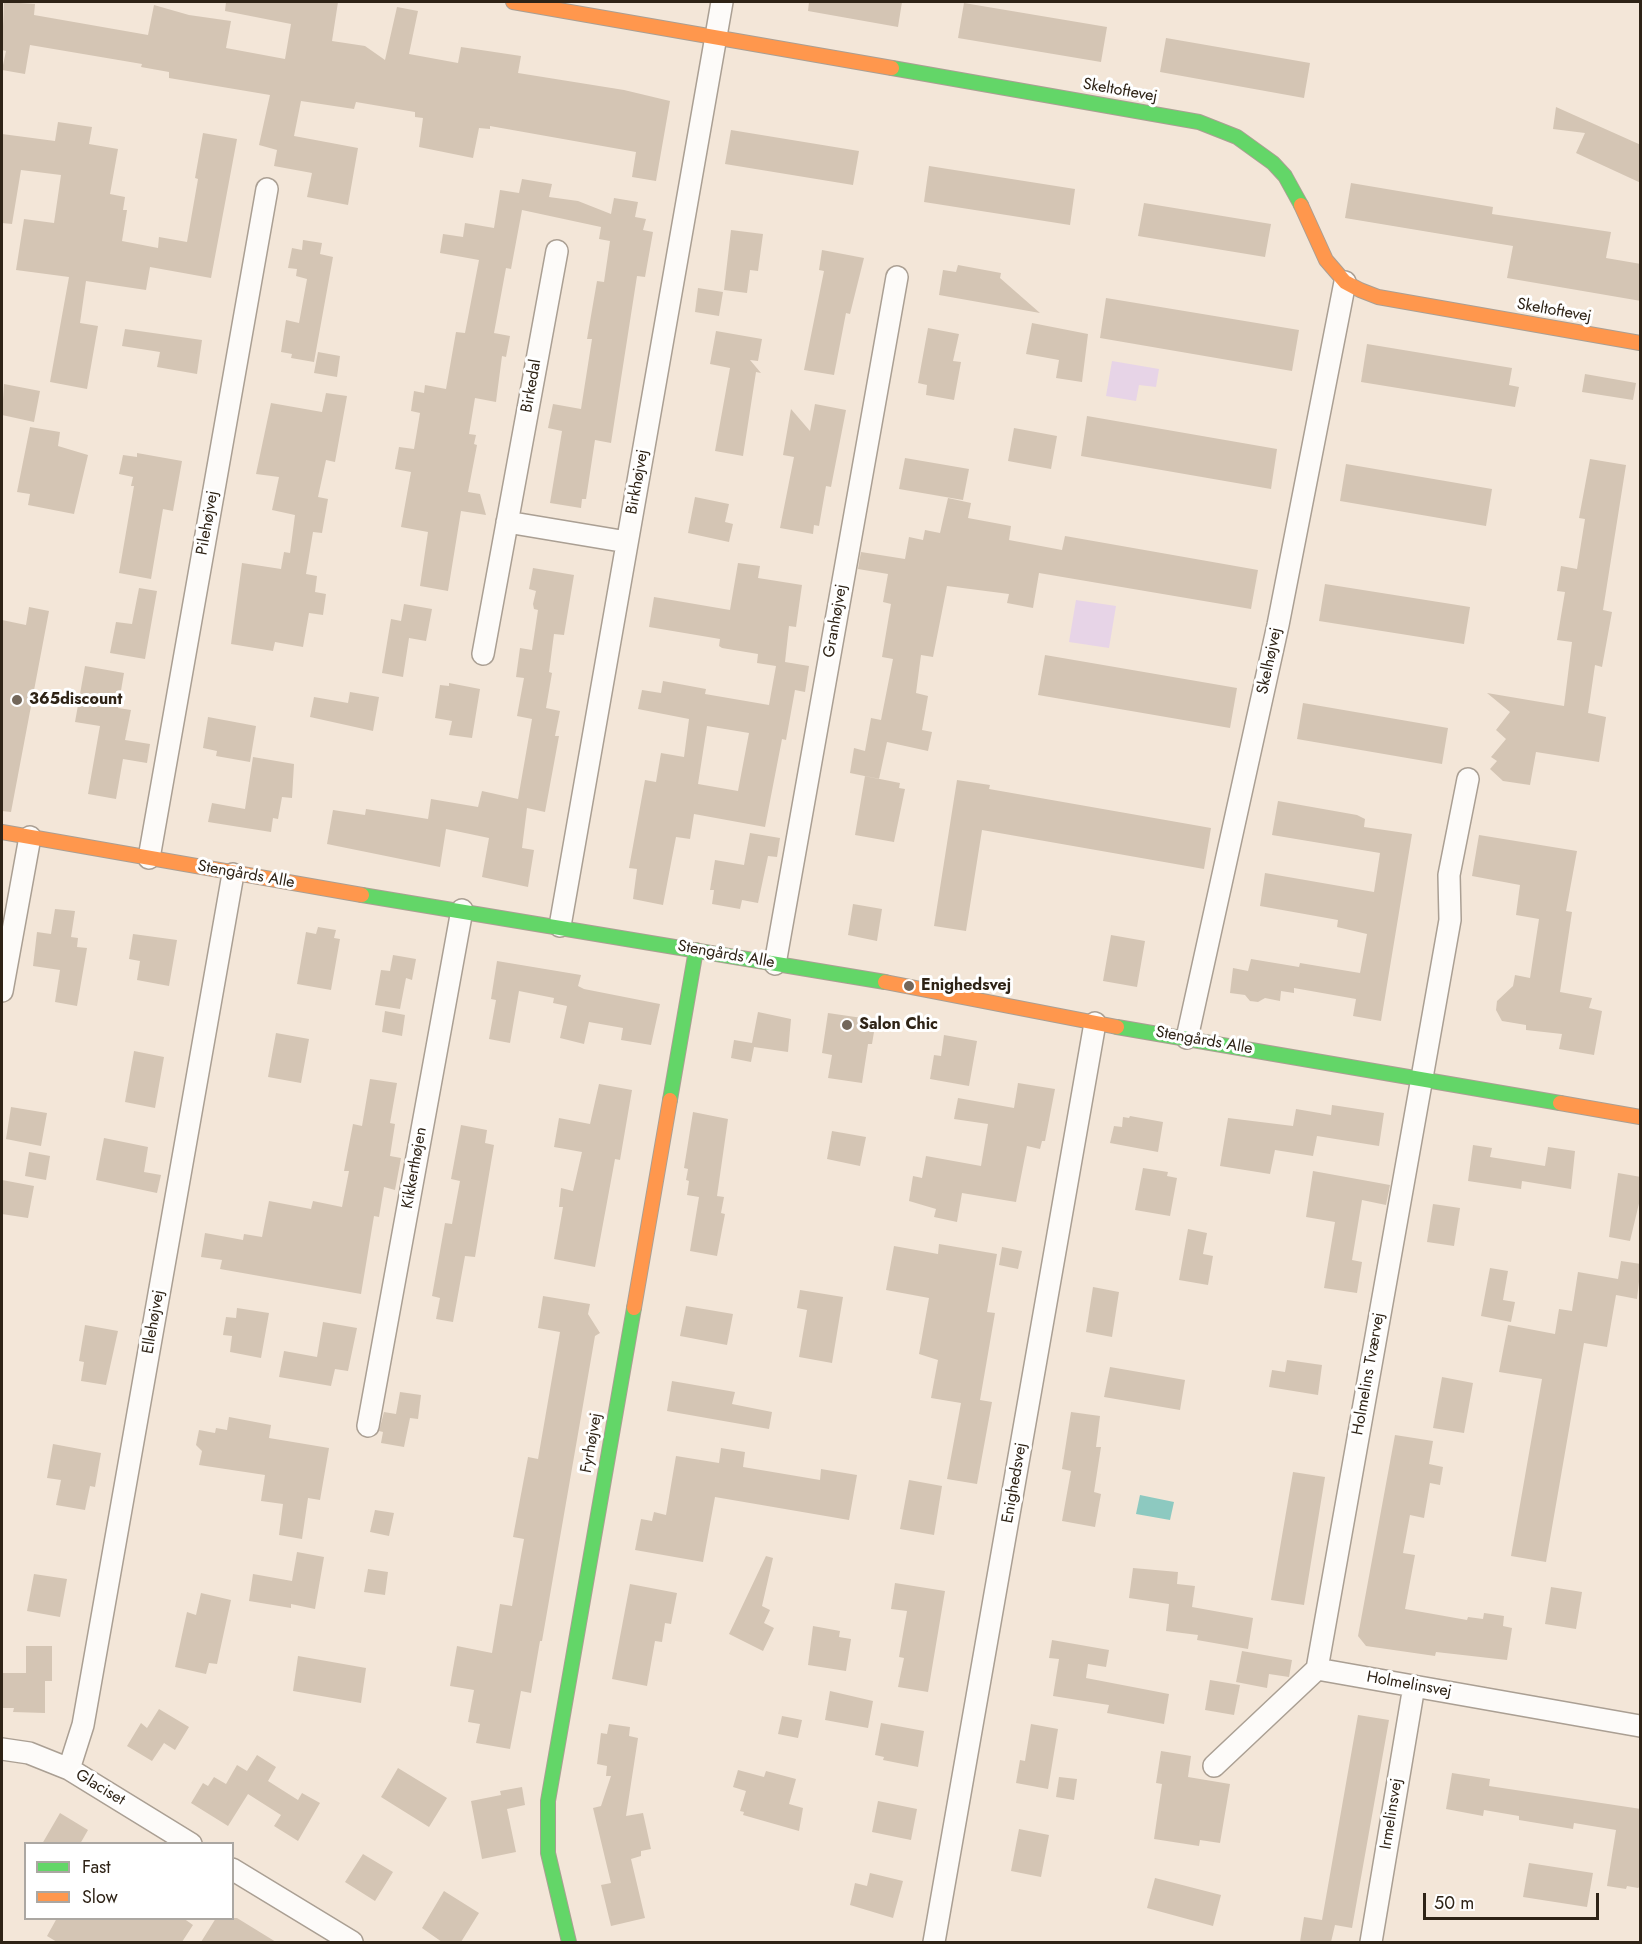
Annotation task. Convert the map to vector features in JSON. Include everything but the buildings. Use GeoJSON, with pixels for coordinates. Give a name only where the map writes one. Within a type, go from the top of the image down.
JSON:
{"type":"FeatureCollection","features":[{"type":"Feature","properties":{"kind":"street","name":"Skeltoftevej"},"geometry":{"type":"LineString","coordinates":[[513,2],[1188,120],[1218,129],[1262,153],[1285,176],[1306,213],[1326,260],[1345,282],[1378,297],[1641,343]]}},
{"type":"Feature","properties":{"kind":"street","name":"Birkhøjvej"},"geometry":{"type":"LineString","coordinates":[[560,926],[722,2]]}},
{"type":"Feature","properties":{"kind":"street","name":"Pilehøjvej"},"geometry":{"type":"LineString","coordinates":[[149,858],[267,189]]}},
{"type":"Feature","properties":{"kind":"street","name":"Birkedal"},"geometry":{"type":"LineString","coordinates":[[483,654],[557,251]]}},
{"type":"Feature","properties":{"kind":"street","name":"Granhøjvej"},"geometry":{"type":"LineString","coordinates":[[775,964],[897,277]]}},
{"type":"Feature","properties":{"kind":"street","name":"Skelhøjvej"},"geometry":{"type":"LineString","coordinates":[[1187,1038],[1278,625],[1345,282]]}},
{"type":"Feature","properties":{"kind":"street"},"geometry":{"type":"LineString","coordinates":[[507,522],[627,542]]}},
{"type":"Feature","properties":{"kind":"street"},"geometry":{"type":"LineString","coordinates":[[1420,1079],[1450,920],[1449,875],[1468,779]]}},
{"type":"Feature","properties":{"kind":"street","name":"Stengårds Alle"},"geometry":{"type":"LineString","coordinates":[[2,832],[233,874],[560,926],[909,986],[1095,1023],[1641,1117]]}},
{"type":"Feature","properties":{"kind":"street"},"geometry":{"type":"LineString","coordinates":[[2,991],[30,837]]}},
{"type":"Feature","properties":{"kind":"street","name":"Ellehøjvej"},"geometry":{"type":"LineString","coordinates":[[69,1769],[83,1725],[233,874]]}},
{"type":"Feature","properties":{"kind":"street","name":"Kikkerthøjen"},"geometry":{"type":"LineString","coordinates":[[368,1426],[462,910]]}},
{"type":"Feature","properties":{"kind":"street","name":"Fyrhøjvej"},"geometry":{"type":"LineString","coordinates":[[569,1942],[549,1853],[548,1801],[696,950]]}},
{"type":"Feature","properties":{"kind":"street","name":"Enighedsvej"},"geometry":{"type":"LineString","coordinates":[[934,1942],[1095,1023]]}},
{"type":"Feature","properties":{"kind":"street","name":"Holmelins Tværvej"},"geometry":{"type":"LineString","coordinates":[[1317,1669],[1420,1079]]}},
{"type":"Feature","properties":{"kind":"street"},"geometry":{"type":"LineString","coordinates":[[1214,1766],[1317,1669]]}},
{"type":"Feature","properties":{"kind":"street","name":"Holmelinsvej"},"geometry":{"type":"LineString","coordinates":[[1317,1669],[1641,1725]]}},
{"type":"Feature","properties":{"kind":"street","name":"Irmelinsvej"},"geometry":{"type":"LineString","coordinates":[[1371,1942],[1414,1686]]}},
{"type":"Feature","properties":{"kind":"street","name":"Glaciset"},"geometry":{"type":"LineString","coordinates":[[2,1749],[29,1753],[69,1769],[188,1842]]}},
{"type":"Feature","properties":{"kind":"street"},"geometry":{"type":"LineString","coordinates":[[234,1870],[352,1942]]}},
{"type":"Feature","properties":{"kind":"shaded area"},"geometry":{"type":"Polygon","coordinates":[[[1112,361],[1159,369],[1156,387],[1139,385],[1136,401],[1106,396],[1112,361]]]}},
{"type":"Feature","properties":{"kind":"shaded area"},"geometry":{"type":"Polygon","coordinates":[[[1076,600],[1116,606],[1109,648],[1069,642],[1076,600]]]}},
{"type":"Feature","properties":{"kind":"water"},"geometry":{"type":"Polygon","coordinates":[[[1140,1495],[1174,1502],[1170,1520],[1136,1514],[1140,1495]]]}},
{"type":"Feature","properties":{"kind":"traffic: fast"},"geometry":{"type":"LineString","coordinates":[[892,68],[1199,122],[1237,137],[1273,163],[1285,176],[1301,205]]}},
{"type":"Feature","properties":{"kind":"traffic: fast"},"geometry":{"type":"LineString","coordinates":[[362,895],[885,982]]}},
{"type":"Feature","properties":{"kind":"traffic: fast"},"geometry":{"type":"LineString","coordinates":[[670,1100],[696,950]]}},
{"type":"Feature","properties":{"kind":"traffic: fast"},"geometry":{"type":"LineString","coordinates":[[1117,1027],[1560,1103]]}},
{"type":"Feature","properties":{"kind":"traffic: fast"},"geometry":{"type":"LineString","coordinates":[[569,1942],[548,1853],[548,1801],[634,1308]]}},
{"type":"Feature","properties":{"kind":"traffic: slow"},"geometry":{"type":"LineString","coordinates":[[513,2],[892,68]]}},
{"type":"Feature","properties":{"kind":"traffic: slow"},"geometry":{"type":"LineString","coordinates":[[1301,205],[1326,260],[1345,282],[1360,290],[1378,297],[1640,343]]}},
{"type":"Feature","properties":{"kind":"traffic: slow"},"geometry":{"type":"LineString","coordinates":[[2,832],[362,895]]}},
{"type":"Feature","properties":{"kind":"traffic: slow"},"geometry":{"type":"LineString","coordinates":[[885,982],[1117,1027]]}},
{"type":"Feature","properties":{"kind":"traffic: slow"},"geometry":{"type":"LineString","coordinates":[[634,1308],[670,1100]]}},
{"type":"Feature","properties":{"kind":"traffic: slow"},"geometry":{"type":"LineString","coordinates":[[1560,1103],[1640,1117]]}},
{"type":"Feature","properties":{"kind":"place","name":"365discount"},"geometry":{"type":"Point","coordinates":[17,700]}},
{"type":"Feature","properties":{"kind":"place","name":"Enighedsvej"},"geometry":{"type":"Point","coordinates":[909,986]}},
{"type":"Feature","properties":{"kind":"place","name":"Salon Chic"},"geometry":{"type":"Point","coordinates":[847,1025]}}]}
